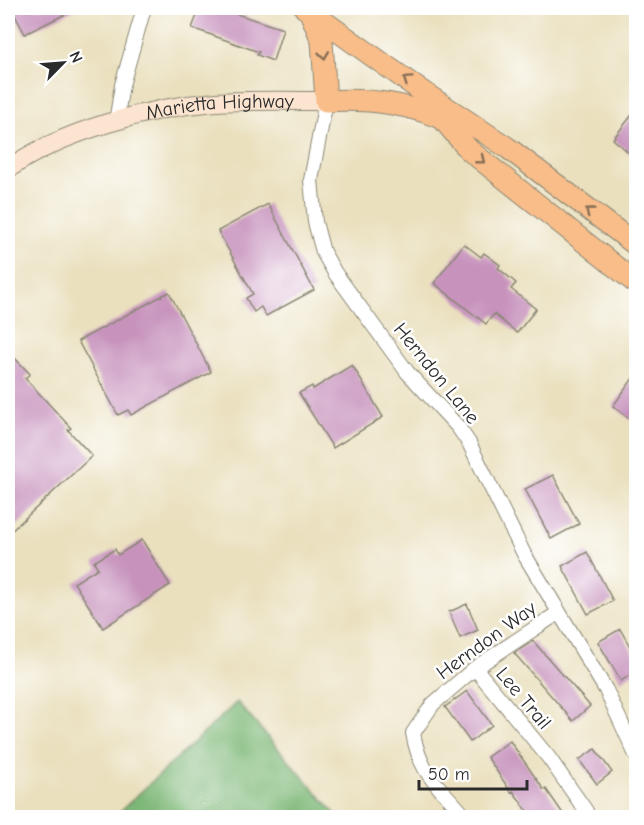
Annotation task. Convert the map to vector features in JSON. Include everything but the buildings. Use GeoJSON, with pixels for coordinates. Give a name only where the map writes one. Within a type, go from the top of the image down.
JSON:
{"type":"FeatureCollection","features":[{"type":"Feature","properties":{"kind":"main road","name":"Marietta Highway"},"geometry":{"type":"LineString","coordinates":[[307,9],[508,148],[636,245]]}},
{"type":"Feature","properties":{"kind":"main road"},"geometry":{"type":"LineString","coordinates":[[307,9],[322,40],[326,101]]}},
{"type":"Feature","properties":{"kind":"main road","name":"Marietta Highway"},"geometry":{"type":"LineString","coordinates":[[8,169],[27,155],[53,142],[116,122],[183,106],[217,102],[353,100],[396,103],[441,117],[508,148]]}},
{"type":"Feature","properties":{"kind":"main road"},"geometry":{"type":"LineString","coordinates":[[441,117],[469,150],[636,283]]}},
{"type":"Feature","properties":{"kind":"street"},"geometry":{"type":"LineString","coordinates":[[116,122],[123,85],[144,8]]}},
{"type":"Feature","properties":{"kind":"street","name":"Herndon Lane"},"geometry":{"type":"LineString","coordinates":[[326,101],[311,180],[315,222],[323,252],[335,273],[408,373],[458,427],[469,443],[519,544],[606,690],[636,754]]}},
{"type":"Feature","properties":{"kind":"street","name":"Herndon Way"},"geometry":{"type":"LineString","coordinates":[[466,818],[426,774],[417,754],[413,733],[433,704],[474,668],[558,612]]}},
{"type":"Feature","properties":{"kind":"street","name":"Lee Trail"},"geometry":{"type":"LineString","coordinates":[[474,668],[549,758],[586,811]]}},
{"type":"Feature","properties":{"kind":"green space"},"geometry":{"type":"Polygon","coordinates":[[[237,702],[338,817],[114,817],[237,702]]]}}]}
